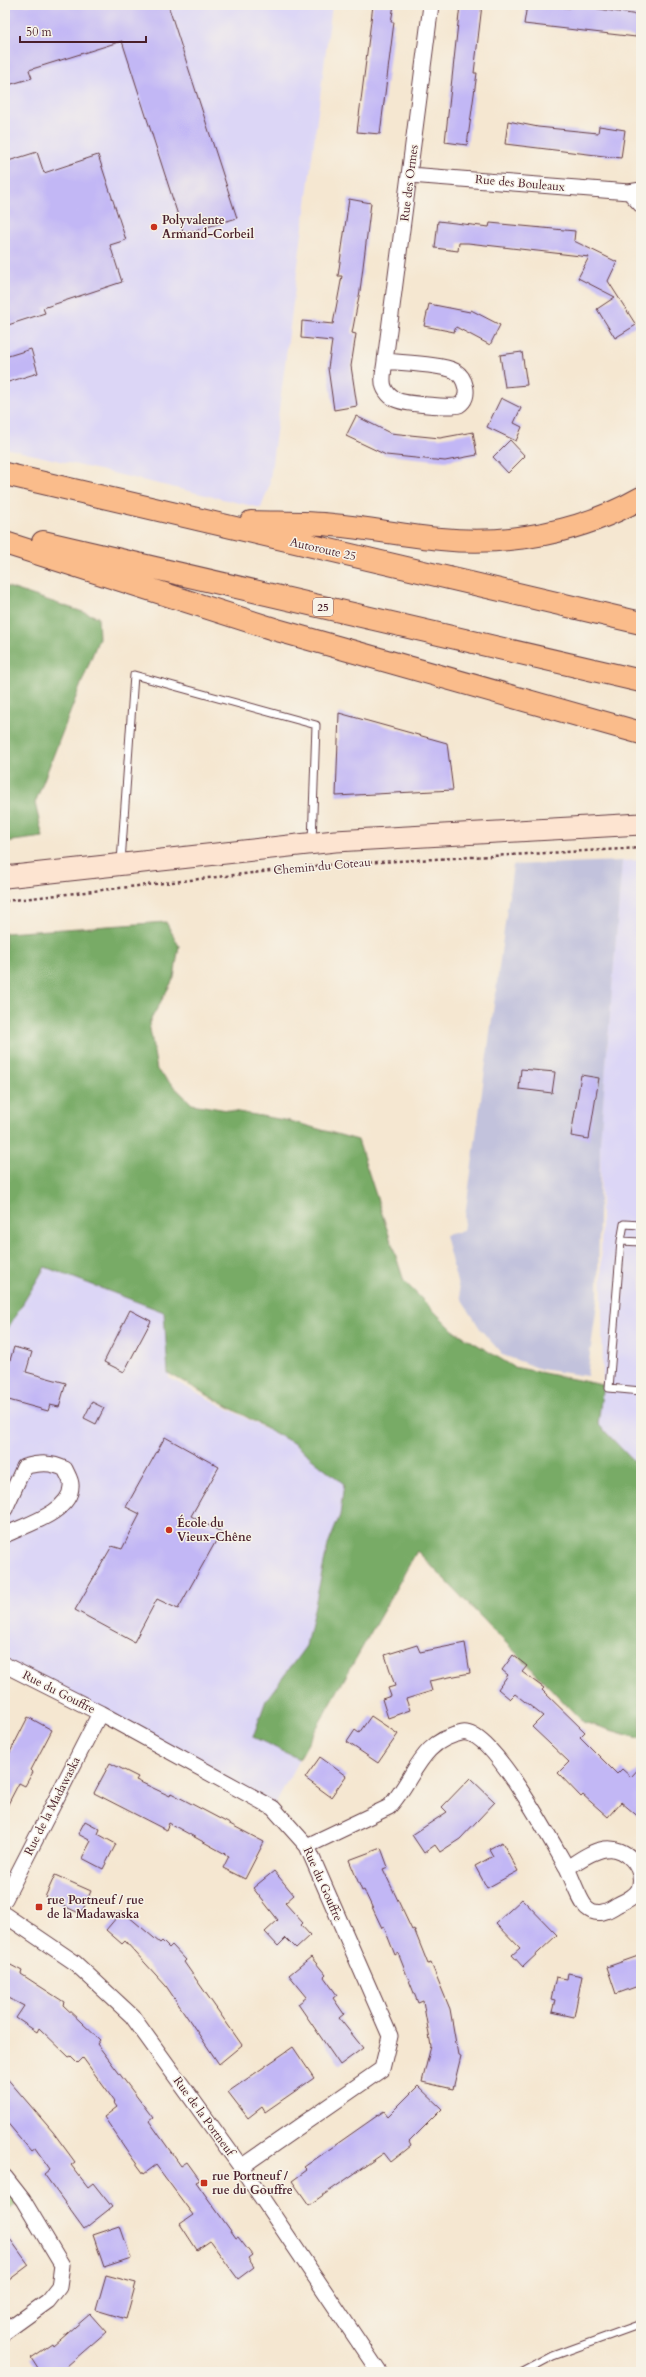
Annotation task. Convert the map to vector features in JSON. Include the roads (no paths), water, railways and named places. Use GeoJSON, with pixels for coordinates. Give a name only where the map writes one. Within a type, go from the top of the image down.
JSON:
{"type":"FeatureCollection","features":[{"type":"Feature","properties":{"kind":"highway","name":"Autoroute 25"},"geometry":{"type":"LineString","coordinates":[[5,474],[641,623]]}},
{"type":"Feature","properties":{"kind":"highway"},"geometry":{"type":"LineString","coordinates":[[204,520],[333,524],[414,536],[475,540],[530,536],[577,526],[626,506],[641,498]]}},
{"type":"Feature","properties":{"kind":"highway","name":"25"},"geometry":{"type":"LineString","coordinates":[[5,533],[641,681]]}},
{"type":"Feature","properties":{"kind":"highway"},"geometry":{"type":"LineString","coordinates":[[5,543],[277,630],[641,733]]}},
{"type":"Feature","properties":{"kind":"street","name":"Rue des Ormes"},"geometry":{"type":"LineString","coordinates":[[385,361],[455,371],[464,379],[466,389],[464,398],[459,404],[449,407],[396,400],[386,391],[382,382],[431,5]]}},
{"type":"Feature","properties":{"kind":"street","name":"Rue des Bouleaux"},"geometry":{"type":"LineString","coordinates":[[410,175],[635,191],[641,205]]}},
{"type":"Feature","properties":{"kind":"street","name":"Chemin du Coteau"},"geometry":{"type":"LineString","coordinates":[[5,877],[312,843],[428,834],[641,824]]}},
{"type":"Feature","properties":{"kind":"street"},"geometry":{"type":"LineString","coordinates":[[5,1509],[24,1467],[40,1463],[56,1464],[65,1469],[72,1485],[69,1498],[58,1510],[5,1535]]}},
{"type":"Feature","properties":{"kind":"street","name":"Rue du Gouffre"},"geometry":{"type":"LineString","coordinates":[[5,1665],[100,1713],[272,1808],[307,1846],[390,2036],[382,2069],[240,2167]]}},
{"type":"Feature","properties":{"kind":"street","name":"Rue de la Madawaska"},"geometry":{"type":"LineString","coordinates":[[5,1899],[100,1713]]}},
{"type":"Feature","properties":{"kind":"street"},"geometry":{"type":"LineString","coordinates":[[307,1846],[388,1807],[397,1798],[423,1754],[446,1738],[464,1732],[477,1736],[516,1780],[567,1868],[586,1908],[594,1912],[606,1913],[634,1895],[639,1888],[638,1865],[629,1854],[618,1850],[605,1849],[594,1852],[567,1868]]}},
{"type":"Feature","properties":{"kind":"street","name":"Rue de la Portneuf"},"geometry":{"type":"LineString","coordinates":[[5,1915],[74,1962],[132,2016],[240,2167],[379,2372]]}},
{"type":"Feature","properties":{"kind":"street"},"geometry":{"type":"LineString","coordinates":[[5,2177],[23,2200],[62,2265],[59,2287],[48,2301],[5,2332]]}},
{"type":"Feature","properties":{"kind":"lane"},"geometry":{"type":"LineString","coordinates":[[121,864],[134,675],[316,724],[312,843]]}},
{"type":"Feature","properties":{"kind":"lane"},"geometry":{"type":"LineString","coordinates":[[641,1225],[624,1224],[621,1241],[610,1388],[641,1391]]}},
{"type":"Feature","properties":{"kind":"lane"},"geometry":{"type":"LineString","coordinates":[[621,1241],[641,1242]]}},
{"type":"Feature","properties":{"kind":"lane"},"geometry":{"type":"LineString","coordinates":[[523,2372],[553,2356],[641,2324]]}},
{"type":"Feature","properties":{"kind":"place","name":"Polyvalente Armand-Corbeil"},"geometry":{"type":"Point","coordinates":[154,227]}},
{"type":"Feature","properties":{"kind":"place","name":"École du Vieux-Chêne"},"geometry":{"type":"Point","coordinates":[169,1530]}},
{"type":"Feature","properties":{"kind":"place","name":"rue Portneuf / rue de la Madawaska"},"geometry":{"type":"Point","coordinates":[39,1907]}},
{"type":"Feature","properties":{"kind":"place","name":"rue Portneuf / rue du Gouffre"},"geometry":{"type":"Point","coordinates":[204,2183]}}]}
